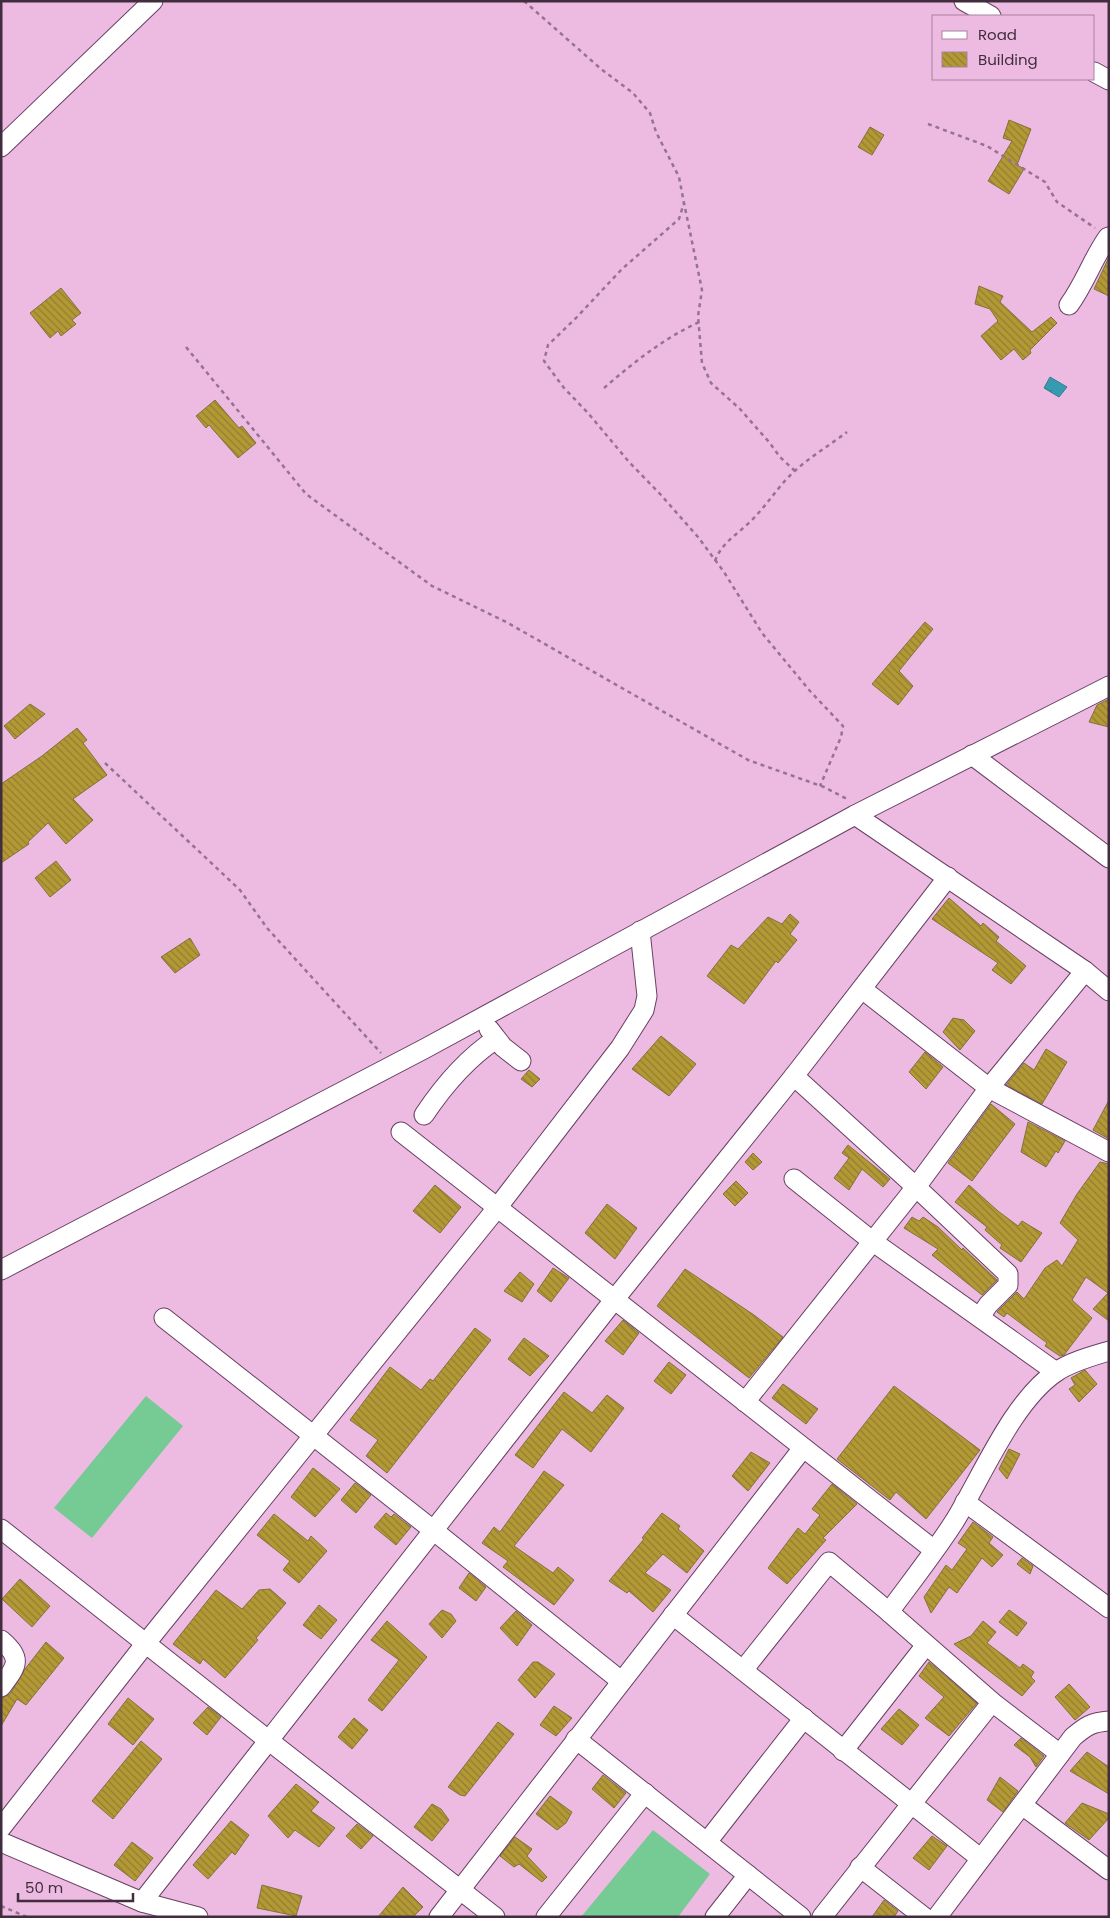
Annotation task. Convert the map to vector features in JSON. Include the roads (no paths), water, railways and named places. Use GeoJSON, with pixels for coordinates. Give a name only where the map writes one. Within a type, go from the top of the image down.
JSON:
{"type":"FeatureCollection","features":[{"type":"Feature","properties":{"kind":"street"},"geometry":{"type":"LineString","coordinates":[[1,147],[153,1]]}},
{"type":"Feature","properties":{"kind":"street"},"geometry":{"type":"LineString","coordinates":[[964,1],[989,15]]}},
{"type":"Feature","properties":{"kind":"street"},"geometry":{"type":"LineString","coordinates":[[1095,73],[1109,80]]}},
{"type":"Feature","properties":{"kind":"street"},"geometry":{"type":"LineString","coordinates":[[1069,305],[1078,292],[1097,253],[1108,237]]}},
{"type":"Feature","properties":{"kind":"street"},"geometry":{"type":"LineString","coordinates":[[1,1270],[392,1065],[861,812],[1109,686]]}},
{"type":"Feature","properties":{"kind":"street"},"geometry":{"type":"LineString","coordinates":[[972,756],[1109,858]]}},
{"type":"Feature","properties":{"kind":"street"},"geometry":{"type":"LineString","coordinates":[[861,812],[948,877],[1085,971],[1106,982]]}},
{"type":"Feature","properties":{"kind":"street"},"geometry":{"type":"LineString","coordinates":[[142,1902],[614,1300],[794,1076],[948,877]]}},
{"type":"Feature","properties":{"kind":"street"},"geometry":{"type":"LineString","coordinates":[[1,1828],[313,1435],[497,1208],[620,1048],[644,1010],[646,988],[640,931]]}},
{"type":"Feature","properties":{"kind":"street"},"geometry":{"type":"LineString","coordinates":[[745,1402],[916,1187],[990,1088],[1085,971]]}},
{"type":"Feature","properties":{"kind":"street"},"geometry":{"type":"LineString","coordinates":[[862,989],[990,1088],[1109,1152]]}},
{"type":"Feature","properties":{"kind":"street"},"geometry":{"type":"LineString","coordinates":[[484,1016],[489,1029],[496,1039],[521,1061]]}},
{"type":"Feature","properties":{"kind":"street"},"geometry":{"type":"LineString","coordinates":[[424,1115],[436,1097],[464,1064],[478,1051],[496,1039]]}},
{"type":"Feature","properties":{"kind":"street"},"geometry":{"type":"LineString","coordinates":[[794,1076],[1008,1274],[1008,1285],[988,1305],[980,1317]]}},
{"type":"Feature","properties":{"kind":"street"},"geometry":{"type":"LineString","coordinates":[[401,1132],[934,1550]]}},
{"type":"Feature","properties":{"kind":"street"},"geometry":{"type":"LineString","coordinates":[[794,1179],[872,1241],[1056,1372]]}},
{"type":"Feature","properties":{"kind":"street"},"geometry":{"type":"LineString","coordinates":[[164,1318],[621,1681]]}},
{"type":"Feature","properties":{"kind":"street"},"geometry":{"type":"LineString","coordinates":[[889,1612],[954,1522],[1018,1413],[1039,1387],[1056,1372],[1109,1351]]}},
{"type":"Feature","properties":{"kind":"street"},"geometry":{"type":"LineString","coordinates":[[439,1917],[803,1448]]}},
{"type":"Feature","properties":{"kind":"street"},"geometry":{"type":"LineString","coordinates":[[965,1502],[1109,1608]]}},
{"type":"Feature","properties":{"kind":"street"},"geometry":{"type":"LineString","coordinates":[[1,1529],[495,1917]]}},
{"type":"Feature","properties":{"kind":"street"},"geometry":{"type":"LineString","coordinates":[[744,1670],[828,1562],[889,1612],[992,1702],[1060,1754]]}},
{"type":"Feature","properties":{"kind":"street"},"geometry":{"type":"LineString","coordinates":[[673,1615],[980,1858]]}},
{"type":"Feature","properties":{"kind":"street"},"geometry":{"type":"LineString","coordinates":[[1,1640],[10,1647],[16,1661],[14,1670],[1,1687]]}},
{"type":"Feature","properties":{"kind":"street"},"geometry":{"type":"LineString","coordinates":[[843,1751],[926,1645]]}},
{"type":"Feature","properties":{"kind":"street"},"geometry":{"type":"LineString","coordinates":[[822,1917],[992,1702]]}},
{"type":"Feature","properties":{"kind":"street"},"geometry":{"type":"LineString","coordinates":[[707,1842],[804,1718]]}},
{"type":"Feature","properties":{"kind":"street"},"geometry":{"type":"LineString","coordinates":[[937,1917],[1073,1737],[1094,1722],[1109,1721]]}},
{"type":"Feature","properties":{"kind":"street"},"geometry":{"type":"LineString","coordinates":[[576,1739],[801,1917]]}},
{"type":"Feature","properties":{"kind":"street"},"geometry":{"type":"LineString","coordinates":[[546,1917],[645,1793]]}},
{"type":"Feature","properties":{"kind":"street"},"geometry":{"type":"LineString","coordinates":[[1022,1805],[1109,1870]]}},
{"type":"Feature","properties":{"kind":"street"},"geometry":{"type":"LineString","coordinates":[[1,1842],[142,1902],[198,1917]]}},
{"type":"Feature","properties":{"kind":"street"},"geometry":{"type":"LineString","coordinates":[[860,1867],[924,1917]]}},
{"type":"Feature","properties":{"kind":"street"},"geometry":{"type":"LineString","coordinates":[[715,1917],[748,1875]]}},
{"type":"Feature","properties":{"kind":"water"},"geometry":{"type":"Polygon","coordinates":[[[1050,377],[1067,387],[1059,397],[1044,388],[1050,377]]]}}]}
